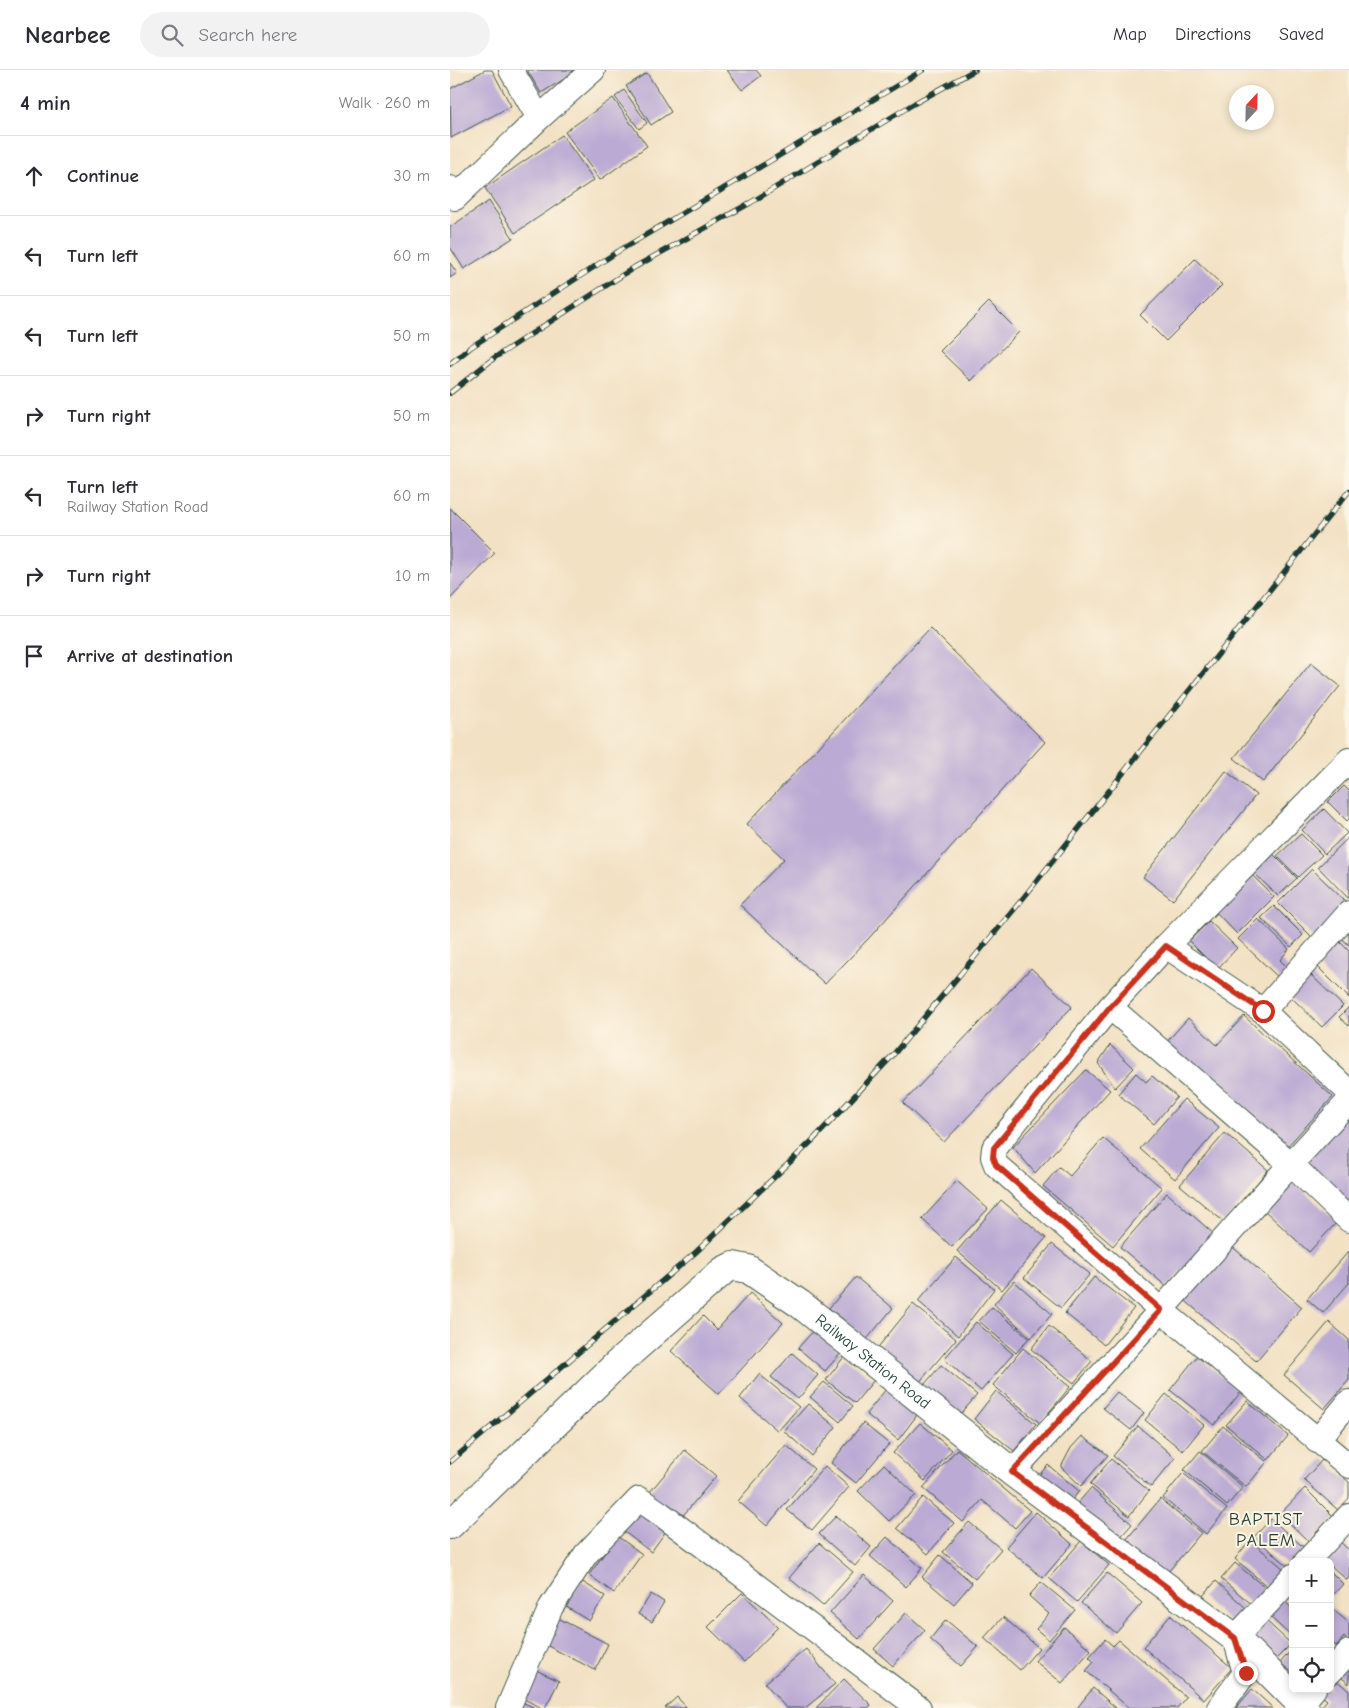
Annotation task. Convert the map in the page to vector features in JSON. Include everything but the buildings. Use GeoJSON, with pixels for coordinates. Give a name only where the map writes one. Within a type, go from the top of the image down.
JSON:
{"type":"FeatureCollection","features":[{"type":"Feature","properties":{"kind":"street"},"geometry":{"type":"LineString","coordinates":[[511,70],[539,118]]}},
{"type":"Feature","properties":{"kind":"street"},"geometry":{"type":"LineString","coordinates":[[452,196],[593,70]]}},
{"type":"Feature","properties":{"kind":"street"},"geometry":{"type":"LineString","coordinates":[[1349,760],[1166,946],[1110,1007],[994,1148],[993,1157],[996,1165],[1161,1310],[1349,1466]]}},
{"type":"Feature","properties":{"kind":"street"},"geometry":{"type":"LineString","coordinates":[[1263,1011],[1349,913]]}},
{"type":"Feature","properties":{"kind":"street"},"geometry":{"type":"LineString","coordinates":[[1166,946],[1263,1011],[1349,1092]]}},
{"type":"Feature","properties":{"kind":"street"},"geometry":{"type":"LineString","coordinates":[[1110,1007],[1290,1164],[1349,1220]]}},
{"type":"Feature","properties":{"kind":"street"},"geometry":{"type":"LineString","coordinates":[[1012,1472],[1349,1101]]}},
{"type":"Feature","properties":{"kind":"street","name":"Railway Station Road"},"geometry":{"type":"LineString","coordinates":[[450,1525],[616,1365],[723,1270],[733,1266],[748,1269],[800,1304],[1012,1472],[1235,1638],[1307,1700]]}},
{"type":"Feature","properties":{"kind":"street"},"geometry":{"type":"LineString","coordinates":[[1317,1441],[1349,1402]]}},
{"type":"Feature","properties":{"kind":"street"},"geometry":{"type":"LineString","coordinates":[[508,1708],[551,1607],[586,1554],[639,1499],[919,1708]]}},
{"type":"Feature","properties":{"kind":"street"},"geometry":{"type":"LineString","coordinates":[[1310,1558],[1349,1516]]}},
{"type":"Feature","properties":{"kind":"street"},"geometry":{"type":"LineString","coordinates":[[1218,1708],[1246,1673],[1235,1638],[1289,1580]]}},
{"type":"Feature","properties":{"kind":"street"},"geometry":{"type":"LineString","coordinates":[[1334,1668],[1349,1652]]}},
{"type":"Feature","properties":{"kind":"railway"},"geometry":{"type":"LineString","coordinates":[[450,364],[471,347],[617,252],[923,70]]}},
{"type":"Feature","properties":{"kind":"railway"},"geometry":{"type":"LineString","coordinates":[[450,393],[494,358],[635,267],[750,203],[915,103],[975,70]]}},
{"type":"Feature","properties":{"kind":"railway"},"geometry":{"type":"LineString","coordinates":[[450,1462],[696,1252],[812,1141],[893,1055],[1016,907],[1349,491]]}},
{"type":"Feature","properties":{"kind":"district","name":"BAPTIST PALEM"},"geometry":{"type":"Point","coordinates":[1266,1529]}},
{"type":"Feature","properties":{"kind":"route"},"geometry":{"type":"LineString","coordinates":[[1246,1673],[1235,1638],[1012,1472],[1161,1310],[996,1165],[993,1157],[994,1148],[1110,1007],[1166,946],[1263,1011]]}}]}
